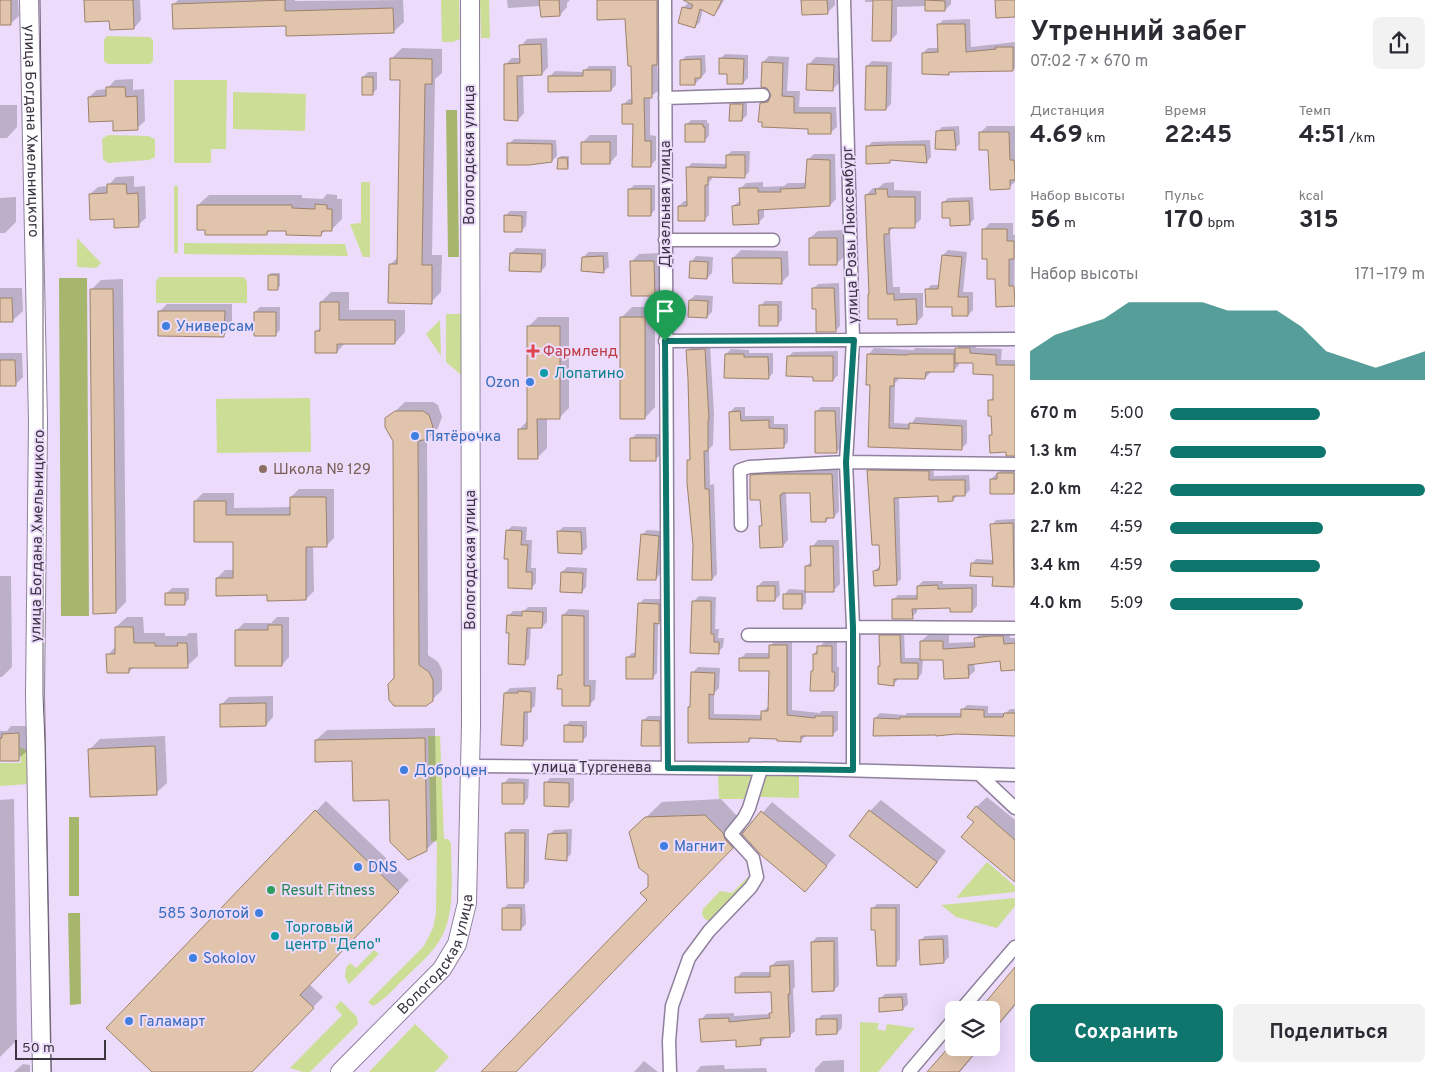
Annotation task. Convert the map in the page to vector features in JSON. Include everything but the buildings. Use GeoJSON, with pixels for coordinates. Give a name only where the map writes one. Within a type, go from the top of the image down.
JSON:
{"type":"FeatureCollection","features":[{"type":"Feature","properties":{"kind":"main road","name":"улица Богдана Хмельницкого"},"geometry":{"type":"LineString","coordinates":[[29,0],[38,421],[35,701],[42,1072]]}},
{"type":"Feature","properties":{"kind":"main road","name":"Вологодская улица"},"geometry":{"type":"LineString","coordinates":[[340,1072],[442,969],[457,944],[467,902],[471,724],[470,0]]}},
{"type":"Feature","properties":{"kind":"street","name":"Дизельная улица"},"geometry":{"type":"LineString","coordinates":[[665,0],[668,768]]}},
{"type":"Feature","properties":{"kind":"street","name":"улица Розы Люксембург"},"geometry":{"type":"LineString","coordinates":[[844,0],[854,340],[846,462],[853,631],[853,770]]}},
{"type":"Feature","properties":{"kind":"street"},"geometry":{"type":"LineString","coordinates":[[665,98],[763,95]]}},
{"type":"Feature","properties":{"kind":"street"},"geometry":{"type":"LineString","coordinates":[[665,240],[773,240]]}},
{"type":"Feature","properties":{"kind":"street"},"geometry":{"type":"LineString","coordinates":[[665,341],[1015,339]]}},
{"type":"Feature","properties":{"kind":"street"},"geometry":{"type":"LineString","coordinates":[[741,525],[740,470],[749,467],[846,462],[1015,464]]}},
{"type":"Feature","properties":{"kind":"street"},"geometry":{"type":"LineString","coordinates":[[748,635],[1015,628]]}},
{"type":"Feature","properties":{"kind":"street","name":"улица Тургенева"},"geometry":{"type":"LineString","coordinates":[[469,766],[853,770],[1015,775]]}},
{"type":"Feature","properties":{"kind":"street"},"geometry":{"type":"LineString","coordinates":[[670,1072],[669,1041],[672,1006],[689,958],[709,931],[751,887],[757,877],[753,858],[731,834],[744,818],[749,808],[761,769]]}},
{"type":"Feature","properties":{"kind":"street"},"geometry":{"type":"LineString","coordinates":[[980,775],[1015,808]]}},
{"type":"Feature","properties":{"kind":"street"},"geometry":{"type":"LineString","coordinates":[[969,1001],[1015,947]]}},
{"type":"Feature","properties":{"kind":"street"},"geometry":{"type":"LineString","coordinates":[[909,1072],[945,1030]]}},
{"type":"Feature","properties":{"kind":"green space"},"geometry":{"type":"Polygon","coordinates":[[[441,0],[459,0],[460,39],[453,42],[442,42],[441,0]]]}},
{"type":"Feature","properties":{"kind":"green space"},"geometry":{"type":"Polygon","coordinates":[[[480,0],[489,0],[490,38],[481,38],[480,0]]]}},
{"type":"Feature","properties":{"kind":"green space"},"geometry":{"type":"Polygon","coordinates":[[[107,36],[150,37],[153,40],[153,61],[150,64],[108,64],[104,61],[104,40],[107,36]]]}},
{"type":"Feature","properties":{"kind":"green space"},"geometry":{"type":"Polygon","coordinates":[[[174,80],[227,80],[226,149],[211,149],[211,163],[174,163],[174,80]]]}},
{"type":"Feature","properties":{"kind":"green space"},"geometry":{"type":"Polygon","coordinates":[[[233,92],[306,94],[305,131],[233,129],[233,92]]]}},
{"type":"Feature","properties":{"kind":"green space"},"geometry":{"type":"Polygon","coordinates":[[[446,110],[457,110],[459,257],[448,257],[446,110]]]}},
{"type":"Feature","properties":{"kind":"green space"},"geometry":{"type":"Polygon","coordinates":[[[108,135],[148,136],[155,139],[155,157],[149,160],[108,163],[103,159],[102,139],[108,135]]]}},
{"type":"Feature","properties":{"kind":"green space"},"geometry":{"type":"Polygon","coordinates":[[[361,182],[370,182],[370,257],[363,257],[350,224],[361,223],[361,182]]]}},
{"type":"Feature","properties":{"kind":"green space"},"geometry":{"type":"Polygon","coordinates":[[[174,186],[178,186],[178,253],[174,253],[174,186]]]}},
{"type":"Feature","properties":{"kind":"green space"},"geometry":{"type":"Polygon","coordinates":[[[77,238],[101,263],[96,268],[77,267],[77,238]]]}},
{"type":"Feature","properties":{"kind":"green space"},"geometry":{"type":"Polygon","coordinates":[[[184,243],[345,244],[348,256],[184,254],[184,243]]]}},
{"type":"Feature","properties":{"kind":"green space"},"geometry":{"type":"Polygon","coordinates":[[[160,277],[244,277],[247,282],[247,303],[156,303],[156,282],[160,277]]]}},
{"type":"Feature","properties":{"kind":"green space"},"geometry":{"type":"Polygon","coordinates":[[[59,278],[87,278],[89,616],[61,616],[59,278]]]}},
{"type":"Feature","properties":{"kind":"green space"},"geometry":{"type":"Polygon","coordinates":[[[446,314],[466,314],[466,379],[446,362],[446,314]]]}},
{"type":"Feature","properties":{"kind":"green space"},"geometry":{"type":"Polygon","coordinates":[[[440,320],[441,356],[426,334],[440,320]]]}},
{"type":"Feature","properties":{"kind":"green space"},"geometry":{"type":"Polygon","coordinates":[[[310,398],[311,452],[217,453],[216,399],[310,398]]]}},
{"type":"Feature","properties":{"kind":"green space"},"geometry":{"type":"Polygon","coordinates":[[[428,736],[440,736],[444,839],[448,839],[451,843],[452,892],[449,917],[446,928],[434,949],[390,993],[373,1006],[368,1002],[424,946],[433,928],[436,913],[437,842],[431,841],[428,736]]]}},
{"type":"Feature","properties":{"kind":"green space"},"geometry":{"type":"Polygon","coordinates":[[[20,747],[31,753],[29,784],[0,786],[0,763],[21,763],[20,747]]]}},
{"type":"Feature","properties":{"kind":"green space"},"geometry":{"type":"Polygon","coordinates":[[[718,772],[751,772],[751,780],[744,799],[719,799],[718,772]]]}},
{"type":"Feature","properties":{"kind":"green space"},"geometry":{"type":"Polygon","coordinates":[[[767,773],[799,774],[799,798],[760,797],[767,773]]]}},
{"type":"Feature","properties":{"kind":"green space"},"geometry":{"type":"Polygon","coordinates":[[[69,817],[79,817],[79,896],[69,896],[69,817]]]}},
{"type":"Feature","properties":{"kind":"green space"},"geometry":{"type":"Polygon","coordinates":[[[987,862],[1015,886],[1015,892],[956,898],[987,862]]]}},
{"type":"Feature","properties":{"kind":"green space"},"geometry":{"type":"Polygon","coordinates":[[[751,874],[753,878],[711,921],[706,920],[702,915],[703,909],[720,891],[732,893],[751,874]]]}},
{"type":"Feature","properties":{"kind":"green space"},"geometry":{"type":"Polygon","coordinates":[[[1015,898],[1015,906],[997,928],[956,917],[941,905],[1015,898]]]}},
{"type":"Feature","properties":{"kind":"green space"},"geometry":{"type":"Polygon","coordinates":[[[68,913],[80,913],[81,1004],[70,1005],[68,913]]]}},
{"type":"Feature","properties":{"kind":"green space"},"geometry":{"type":"Polygon","coordinates":[[[374,950],[379,954],[349,984],[345,977],[346,968],[350,963],[356,968],[374,950]]]}},
{"type":"Feature","properties":{"kind":"green space"},"geometry":{"type":"Polygon","coordinates":[[[341,1001],[357,1017],[358,1024],[310,1072],[290,1068],[342,1015],[335,1007],[341,1001]]]}},
{"type":"Feature","properties":{"kind":"green space"},"geometry":{"type":"Polygon","coordinates":[[[860,1022],[879,1023],[877,1029],[885,1031],[887,1024],[915,1028],[878,1072],[860,1072],[860,1022]]]}},
{"type":"Feature","properties":{"kind":"green space"},"geometry":{"type":"Polygon","coordinates":[[[415,1024],[449,1057],[435,1072],[369,1072],[415,1024]]]}},
{"type":"Feature","properties":{"kind":"tram line"},"geometry":{"type":"LineString","coordinates":[[40,0],[43,269],[43,695],[51,1072]]}},
{"type":"Feature","properties":{"kind":"place","name":"Универсам"},"geometry":{"type":"Point","coordinates":[166,326]}},
{"type":"Feature","properties":{"kind":"place","name":"Фармленд"},"geometry":{"type":"Point","coordinates":[533,351]}},
{"type":"Feature","properties":{"kind":"place","name":"Лопатино"},"geometry":{"type":"Point","coordinates":[544,373]}},
{"type":"Feature","properties":{"kind":"place","name":"Ozon"},"geometry":{"type":"Point","coordinates":[530,382]}},
{"type":"Feature","properties":{"kind":"place","name":"Пятёрочка"},"geometry":{"type":"Point","coordinates":[415,436]}},
{"type":"Feature","properties":{"kind":"place","name":"Школа № 129"},"geometry":{"type":"Point","coordinates":[263,469]}},
{"type":"Feature","properties":{"kind":"place","name":"Доброцен"},"geometry":{"type":"Point","coordinates":[404,770]}},
{"type":"Feature","properties":{"kind":"place","name":"Магнит"},"geometry":{"type":"Point","coordinates":[664,846]}},
{"type":"Feature","properties":{"kind":"place","name":"DNS"},"geometry":{"type":"Point","coordinates":[358,867]}},
{"type":"Feature","properties":{"kind":"place","name":"Result Fitness"},"geometry":{"type":"Point","coordinates":[271,890]}},
{"type":"Feature","properties":{"kind":"place","name":"585 Золотой"},"geometry":{"type":"Point","coordinates":[259,913]}},
{"type":"Feature","properties":{"kind":"place","name":"Торговый центр \"Депо\""},"geometry":{"type":"Point","coordinates":[275,936]}},
{"type":"Feature","properties":{"kind":"place","name":"Sokolov"},"geometry":{"type":"Point","coordinates":[193,958]}},
{"type":"Feature","properties":{"kind":"place","name":"Галамарт"},"geometry":{"type":"Point","coordinates":[129,1021]}},
{"type":"Feature","properties":{"kind":"route"},"geometry":{"type":"LineString","coordinates":[[854,340],[846,462],[853,627],[853,770],[668,768],[665,341],[854,340]]}}]}
